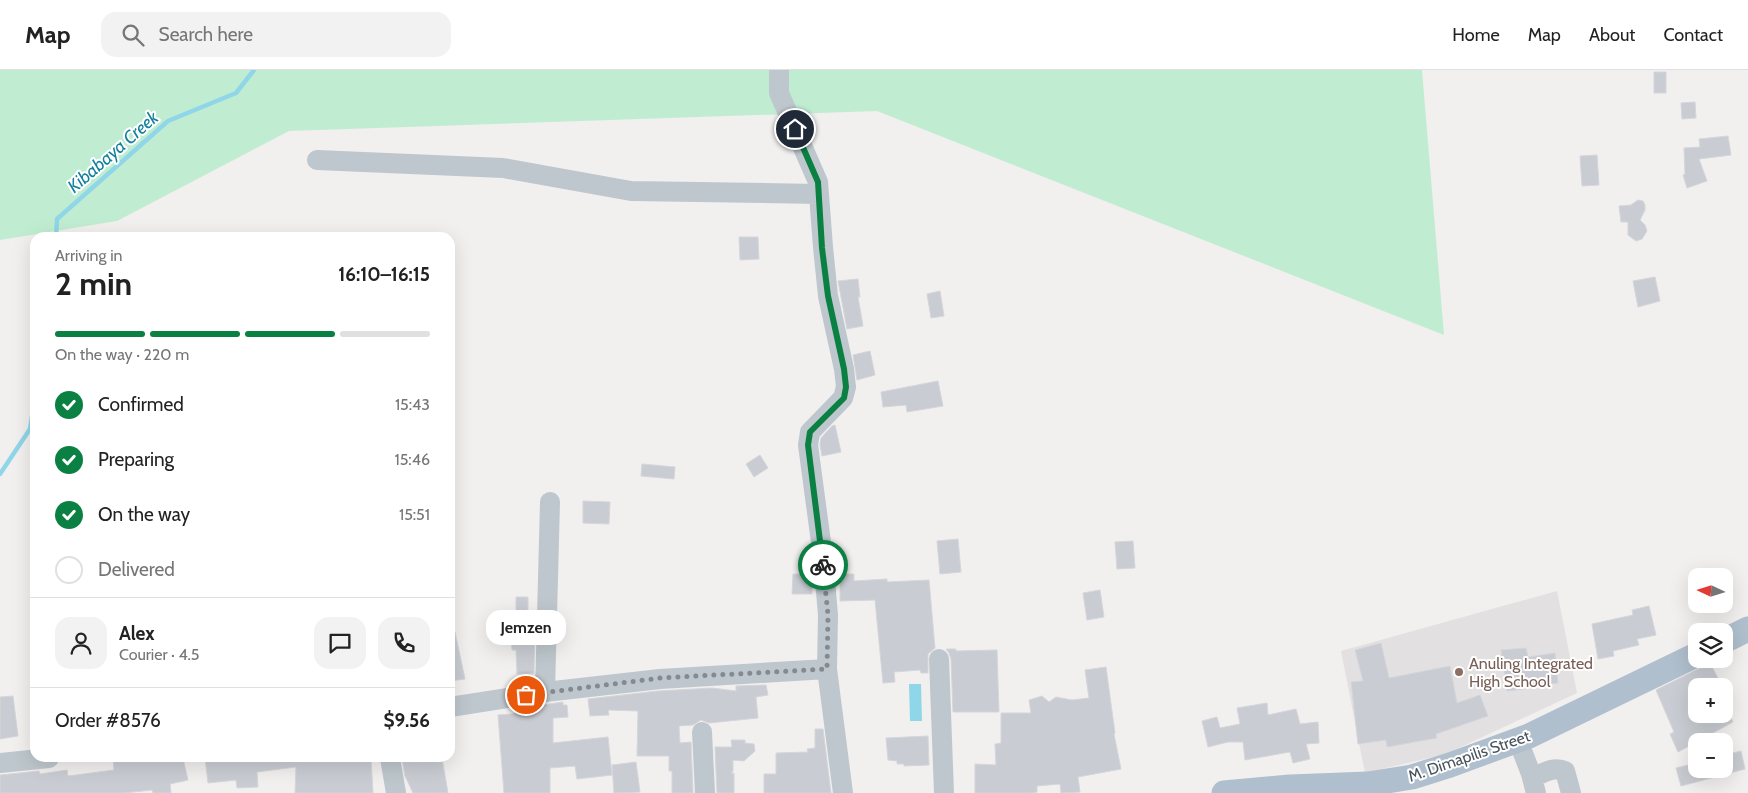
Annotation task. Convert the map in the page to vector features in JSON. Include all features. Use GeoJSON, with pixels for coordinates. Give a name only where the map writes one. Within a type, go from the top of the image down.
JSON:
{"type":"FeatureCollection","features":[{"type":"Feature","properties":{"kind":"main road"},"geometry":{"type":"LineString","coordinates":[[1733,636],[1748,629]]}},
{"type":"Feature","properties":{"kind":"main road","name":"M. Dimapilis Street"},"geometry":{"type":"LineString","coordinates":[[1224,793],[1312,789],[1368,784],[1412,777],[1518,740],[1688,658]]}},
{"type":"Feature","properties":{"kind":"street"},"geometry":{"type":"LineString","coordinates":[[779,70],[779,93],[818,182],[822,248],[828,296],[844,369],[846,387],[844,398],[810,432],[808,445],[823,557],[828,615],[827,669],[843,793]]}},
{"type":"Feature","properties":{"kind":"street"},"geometry":{"type":"LineString","coordinates":[[316,160],[503,168],[631,191],[819,194]]}},
{"type":"Feature","properties":{"kind":"street"},"geometry":{"type":"LineString","coordinates":[[545,692],[550,502]]}},
{"type":"Feature","properties":{"kind":"street"},"geometry":{"type":"LineString","coordinates":[[939,659],[944,793]]}},
{"type":"Feature","properties":{"kind":"street"},"geometry":{"type":"LineString","coordinates":[[455,706],[545,692],[660,678],[827,669]]}},
{"type":"Feature","properties":{"kind":"street"},"geometry":{"type":"LineString","coordinates":[[702,732],[704,793]]}},
{"type":"Feature","properties":{"kind":"street"},"geometry":{"type":"LineString","coordinates":[[1518,740],[1534,785],[1552,770],[1560,769],[1565,771],[1571,793]]}},
{"type":"Feature","properties":{"kind":"street"},"geometry":{"type":"LineString","coordinates":[[0,763],[30,760]]}},
{"type":"Feature","properties":{"kind":"street"},"geometry":{"type":"LineString","coordinates":[[391,762],[396,793]]}},
{"type":"Feature","properties":{"kind":"shaded area","name":"Anuling Integrated High School"},"geometry":{"type":"Polygon","coordinates":[[[1557,591],[1577,693],[1446,754],[1365,773],[1341,651],[1557,591]]]}},
{"type":"Feature","properties":{"kind":"green space"},"geometry":{"type":"Polygon","coordinates":[[[0,70],[1422,70],[1444,335],[877,111],[289,131],[117,221],[49,232],[30,232],[30,235],[0,240],[0,70]]]}},
{"type":"Feature","properties":{"kind":"water"},"geometry":{"type":"Polygon","coordinates":[[[909,684],[921,684],[922,721],[910,721],[909,684]]]}},
{"type":"Feature","properties":{"kind":"building"},"geometry":{"type":"Polygon","coordinates":[[[1654,72],[1666,72],[1666,93],[1654,93],[1654,72]]]}},
{"type":"Feature","properties":{"kind":"building"},"geometry":{"type":"Polygon","coordinates":[[[1695,102],[1696,118],[1682,119],[1681,103],[1695,102]]]}},
{"type":"Feature","properties":{"kind":"building"},"geometry":{"type":"Polygon","coordinates":[[[1728,136],[1731,155],[1699,159],[1707,181],[1687,188],[1683,175],[1685,174],[1684,148],[1700,147],[1699,139],[1728,136]]]}},
{"type":"Feature","properties":{"kind":"building"},"geometry":{"type":"Polygon","coordinates":[[[1597,155],[1599,185],[1582,186],[1580,156],[1597,155]]]}},
{"type":"Feature","properties":{"kind":"building"},"geometry":{"type":"Polygon","coordinates":[[[1638,200],[1643,201],[1645,205],[1645,210],[1640,220],[1645,225],[1647,231],[1642,239],[1636,241],[1628,235],[1628,222],[1621,222],[1619,206],[1631,205],[1638,200]]]}},
{"type":"Feature","properties":{"kind":"building"},"geometry":{"type":"Polygon","coordinates":[[[739,237],[758,237],[759,259],[740,260],[739,237]]]}},
{"type":"Feature","properties":{"kind":"building"},"geometry":{"type":"Polygon","coordinates":[[[1655,277],[1660,301],[1638,307],[1633,281],[1655,277]]]}},
{"type":"Feature","properties":{"kind":"building"},"geometry":{"type":"Polygon","coordinates":[[[858,279],[860,297],[858,297],[863,326],[847,329],[838,281],[858,279]]]}},
{"type":"Feature","properties":{"kind":"building"},"geometry":{"type":"Polygon","coordinates":[[[940,291],[944,316],[931,318],[927,294],[940,291]]]}},
{"type":"Feature","properties":{"kind":"building"},"geometry":{"type":"Polygon","coordinates":[[[870,351],[875,375],[857,380],[853,355],[870,351]]]}},
{"type":"Feature","properties":{"kind":"building"},"geometry":{"type":"Polygon","coordinates":[[[938,381],[943,406],[907,412],[906,405],[883,407],[881,392],[938,381]]]}},
{"type":"Feature","properties":{"kind":"building"},"geometry":{"type":"Polygon","coordinates":[[[835,425],[841,452],[822,456],[821,438],[835,425]]]}},
{"type":"Feature","properties":{"kind":"building"},"geometry":{"type":"Polygon","coordinates":[[[760,455],[768,468],[754,477],[746,464],[760,455]]]}},
{"type":"Feature","properties":{"kind":"building"},"geometry":{"type":"Polygon","coordinates":[[[642,464],[675,467],[674,479],[641,476],[642,464]]]}},
{"type":"Feature","properties":{"kind":"building"},"geometry":{"type":"Polygon","coordinates":[[[583,501],[610,502],[609,524],[583,523],[583,501]]]}},
{"type":"Feature","properties":{"kind":"building"},"geometry":{"type":"Polygon","coordinates":[[[958,539],[961,572],[940,574],[937,541],[958,539]]]}},
{"type":"Feature","properties":{"kind":"building"},"geometry":{"type":"Polygon","coordinates":[[[1133,541],[1135,568],[1117,569],[1115,542],[1133,541]]]}},
{"type":"Feature","properties":{"kind":"building"},"geometry":{"type":"Polygon","coordinates":[[[835,554],[840,554],[841,574],[854,574],[854,581],[887,579],[887,582],[929,580],[935,648],[928,654],[928,673],[921,673],[920,670],[894,672],[895,682],[883,683],[875,600],[840,601],[840,583],[837,583],[835,554]]]}},
{"type":"Feature","properties":{"kind":"building"},"geometry":{"type":"Polygon","coordinates":[[[793,574],[812,574],[812,594],[792,594],[793,574]]]}},
{"type":"Feature","properties":{"kind":"building"},"geometry":{"type":"Polygon","coordinates":[[[1100,590],[1104,617],[1087,620],[1083,593],[1100,590]]]}},
{"type":"Feature","properties":{"kind":"building"},"geometry":{"type":"Polygon","coordinates":[[[516,597],[528,597],[528,611],[535,611],[534,673],[517,674],[516,650],[512,650],[511,631],[516,631],[516,597]]]}},
{"type":"Feature","properties":{"kind":"building"},"geometry":{"type":"Polygon","coordinates":[[[1649,606],[1656,635],[1637,639],[1639,645],[1613,651],[1614,656],[1598,659],[1592,624],[1633,615],[1632,610],[1649,606]]]}},
{"type":"Feature","properties":{"kind":"building"},"geometry":{"type":"Polygon","coordinates":[[[455,632],[465,679],[455,680],[455,632]]]}},
{"type":"Feature","properties":{"kind":"building"},"geometry":{"type":"Polygon","coordinates":[[[1381,643],[1389,678],[1450,666],[1457,703],[1480,695],[1488,716],[1436,734],[1437,738],[1387,747],[1386,740],[1358,744],[1351,682],[1363,681],[1355,650],[1381,643]]]}},
{"type":"Feature","properties":{"kind":"building"},"geometry":{"type":"Polygon","coordinates":[[[1526,648],[1528,657],[1555,653],[1558,683],[1507,691],[1501,650],[1526,648]]]}},
{"type":"Feature","properties":{"kind":"building"},"geometry":{"type":"Polygon","coordinates":[[[946,649],[956,649],[956,651],[997,650],[999,712],[953,712],[951,659],[946,649]]]}},
{"type":"Feature","properties":{"kind":"building"},"geometry":{"type":"Polygon","coordinates":[[[1106,667],[1114,734],[1121,769],[1078,777],[1080,792],[1061,793],[1060,784],[1037,786],[1037,792],[1031,793],[975,793],[975,764],[996,765],[995,744],[1001,743],[1001,713],[1031,713],[1029,700],[1042,696],[1049,702],[1056,697],[1072,700],[1089,698],[1085,670],[1106,667]]]}},
{"type":"Feature","properties":{"kind":"building"},"geometry":{"type":"Polygon","coordinates":[[[1700,668],[1713,668],[1718,678],[1688,678],[1688,723],[1731,723],[1713,733],[1688,733],[1688,747],[1678,752],[1670,734],[1674,732],[1656,690],[1700,668]]]}},
{"type":"Feature","properties":{"kind":"building"},"geometry":{"type":"Polygon","coordinates":[[[766,685],[768,695],[756,697],[758,718],[709,723],[701,720],[693,725],[679,726],[680,743],[691,742],[693,793],[672,793],[672,771],[669,771],[669,756],[637,756],[638,711],[608,710],[609,715],[590,716],[588,699],[658,691],[712,688],[736,691],[736,686],[766,685]]]}},
{"type":"Feature","properties":{"kind":"building"},"geometry":{"type":"Polygon","coordinates":[[[13,696],[18,736],[0,739],[0,697],[13,696]]]}},
{"type":"Feature","properties":{"kind":"building"},"geometry":{"type":"Polygon","coordinates":[[[563,702],[563,705],[567,705],[568,717],[553,718],[553,743],[608,737],[612,775],[577,779],[575,766],[550,768],[550,793],[504,793],[498,715],[523,713],[522,708],[563,702]]]}},
{"type":"Feature","properties":{"kind":"building"},"geometry":{"type":"Polygon","coordinates":[[[1267,703],[1268,715],[1296,709],[1300,724],[1318,722],[1319,743],[1306,744],[1310,759],[1293,763],[1290,752],[1245,760],[1243,742],[1228,742],[1208,747],[1202,721],[1217,717],[1220,728],[1240,724],[1237,708],[1267,703]]]}},
{"type":"Feature","properties":{"kind":"building"},"geometry":{"type":"Polygon","coordinates":[[[815,729],[823,729],[831,793],[764,793],[764,774],[776,774],[776,753],[808,752],[807,749],[815,748],[815,729]]]}},
{"type":"Feature","properties":{"kind":"building"},"geometry":{"type":"Polygon","coordinates":[[[928,736],[929,765],[904,766],[904,764],[897,764],[897,761],[888,760],[886,738],[928,736]]]}},
{"type":"Feature","properties":{"kind":"building"},"geometry":{"type":"Polygon","coordinates":[[[731,740],[745,740],[745,743],[754,744],[755,751],[744,761],[733,760],[733,771],[731,773],[734,773],[734,793],[717,793],[715,747],[732,747],[731,740]]]}},
{"type":"Feature","properties":{"kind":"building"},"geometry":{"type":"Polygon","coordinates":[[[1741,751],[1745,769],[1733,772],[1733,753],[1741,751]]]}},
{"type":"Feature","properties":{"kind":"building"},"geometry":{"type":"Polygon","coordinates":[[[113,762],[184,762],[188,780],[170,784],[171,793],[153,793],[152,790],[124,793],[0,793],[0,775],[39,771],[40,774],[67,770],[68,776],[114,770],[113,762]]]}},
{"type":"Feature","properties":{"kind":"building"},"geometry":{"type":"Polygon","coordinates":[[[205,762],[371,762],[373,793],[295,793],[296,767],[257,772],[258,787],[237,788],[236,780],[208,783],[205,762]]]}},
{"type":"Feature","properties":{"kind":"building"},"geometry":{"type":"Polygon","coordinates":[[[403,762],[443,762],[448,793],[413,793],[405,776],[403,762]]]}},
{"type":"Feature","properties":{"kind":"building"},"geometry":{"type":"Polygon","coordinates":[[[636,762],[640,792],[614,793],[612,765],[636,762]]]}},
{"type":"Feature","properties":{"kind":"building"},"geometry":{"type":"Polygon","coordinates":[[[1688,765],[1688,778],[1711,778],[1681,786],[1676,768],[1688,765]]]}},
{"type":"Feature","properties":{"kind":"waterway","name":"Kibabaya Creek"},"geometry":{"type":"LineString","coordinates":[[56,232],[57,219],[168,121],[236,93],[254,70]]}},
{"type":"Feature","properties":{"kind":"waterway","name":"Kibabaya Creek"},"geometry":{"type":"LineString","coordinates":[[0,474],[30,429]]}},
{"type":"Feature","properties":{"kind":"way so far"},"geometry":{"type":"LineString","coordinates":[[526,695],[660,678],[827,669],[829,639],[823,565]]}},
{"type":"Feature","properties":{"kind":"place","name":"Anuling Integrated High School"},"geometry":{"type":"Point","coordinates":[1459,672]}},
{"type":"Feature","properties":{"kind":"place","name":"Jemzen"},"geometry":{"type":"Point","coordinates":[526,695]}},
{"type":"Feature","properties":{"kind":"route"},"geometry":{"type":"LineString","coordinates":[[795,129],[818,182],[822,248],[828,296],[844,369],[846,387],[844,398],[810,432],[808,445],[823,565]]}}]}
